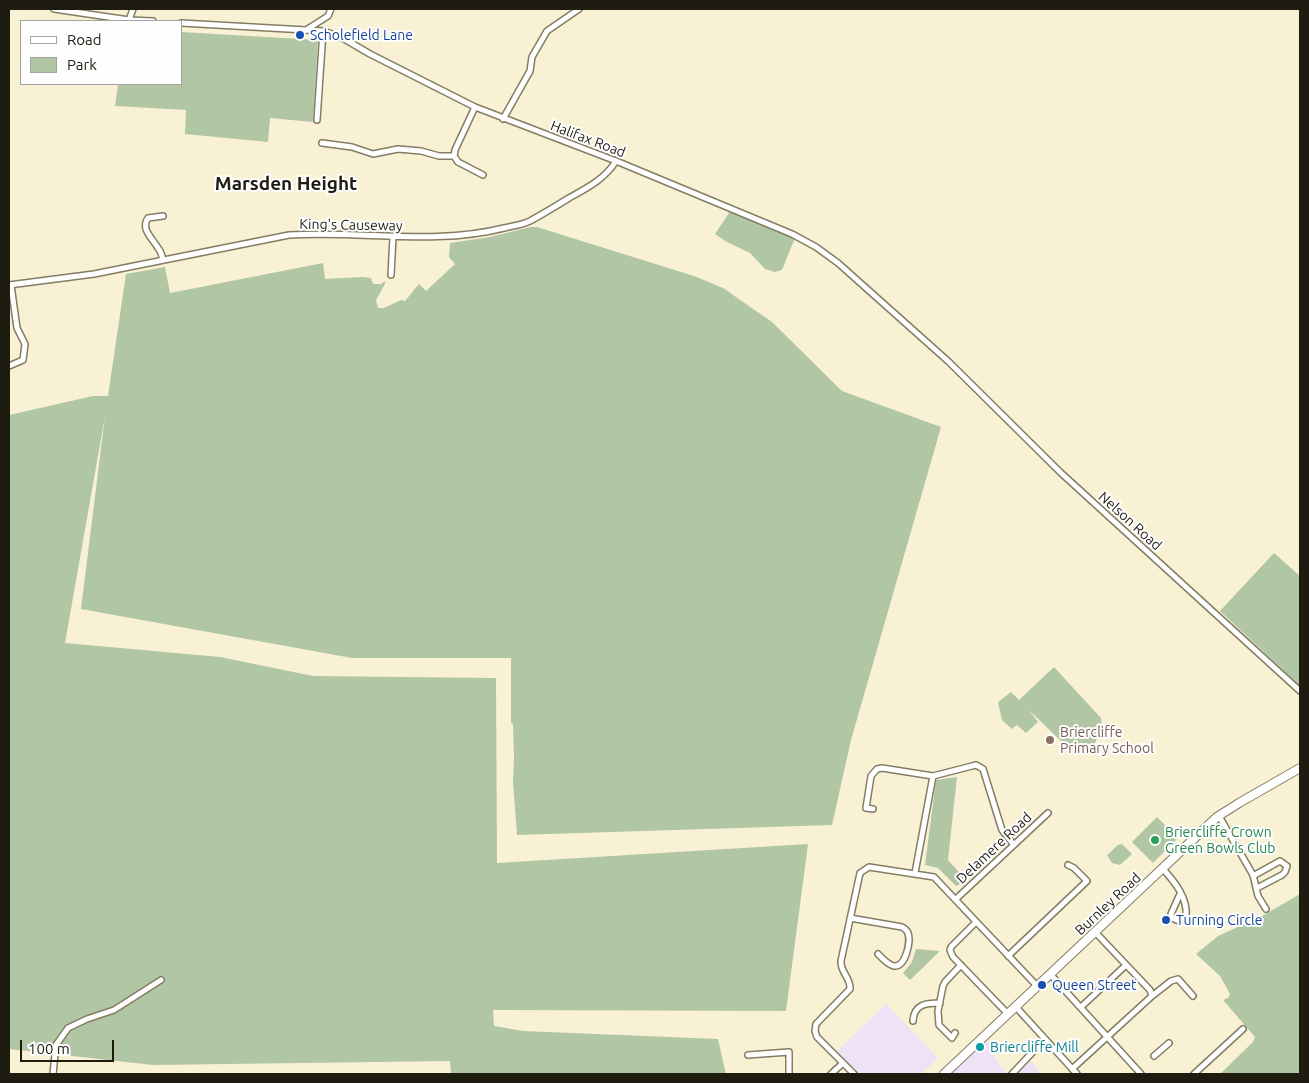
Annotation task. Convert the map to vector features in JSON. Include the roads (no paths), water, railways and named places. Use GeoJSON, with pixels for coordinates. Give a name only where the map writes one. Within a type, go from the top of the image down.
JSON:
{"type":"FeatureCollection","features":[{"type":"Feature","properties":{"kind":"street"},"geometry":{"type":"LineString","coordinates":[[54,9],[129,20],[133,9]]}},
{"type":"Feature","properties":{"kind":"street"},"geometry":{"type":"LineString","coordinates":[[306,30],[328,16],[330,9]]}},
{"type":"Feature","properties":{"kind":"street"},"geometry":{"type":"LineString","coordinates":[[503,119],[530,71],[532,57],[547,31],[579,9]]}},
{"type":"Feature","properties":{"kind":"street","name":"Halifax Road"},"geometry":{"type":"LineString","coordinates":[[182,23],[323,31],[341,37],[370,54],[475,107],[616,161],[792,234],[816,247],[838,263],[949,362]]}},
{"type":"Feature","properties":{"kind":"street"},"geometry":{"type":"LineString","coordinates":[[317,120],[323,31]]}},
{"type":"Feature","properties":{"kind":"street"},"geometry":{"type":"LineString","coordinates":[[475,107],[454,156],[458,162],[483,175]]}},
{"type":"Feature","properties":{"kind":"street"},"geometry":{"type":"LineString","coordinates":[[322,143],[352,147],[373,154],[398,150],[421,151],[439,156],[454,156]]}},
{"type":"Feature","properties":{"kind":"street","name":"King's Causeway"},"geometry":{"type":"LineString","coordinates":[[10,285],[94,274],[289,235],[315,233],[393,237],[462,236],[490,232],[528,222],[596,182],[609,171],[616,161]]}},
{"type":"Feature","properties":{"kind":"street"},"geometry":{"type":"LineString","coordinates":[[163,216],[148,218],[145,221],[149,237],[159,249],[163,260]]}},
{"type":"Feature","properties":{"kind":"street"},"geometry":{"type":"LineString","coordinates":[[391,275],[393,237]]}},
{"type":"Feature","properties":{"kind":"street"},"geometry":{"type":"LineString","coordinates":[[9,366],[23,360],[25,344],[17,328],[10,285]]}},
{"type":"Feature","properties":{"kind":"street","name":"Nelson Road"},"geometry":{"type":"LineString","coordinates":[[949,362],[1060,472],[1300,691]]}},
{"type":"Feature","properties":{"kind":"street"},"geometry":{"type":"LineString","coordinates":[[872,809],[863,807],[871,776],[877,769],[882,768],[933,776],[976,765],[983,769],[1004,834],[1014,845]]}},
{"type":"Feature","properties":{"kind":"street","name":"Burnley Road"},"geometry":{"type":"LineString","coordinates":[[944,1074],[1014,1006],[1096,933],[1218,816],[1300,768]]}},
{"type":"Feature","properties":{"kind":"street"},"geometry":{"type":"LineString","coordinates":[[915,873],[933,776]]}},
{"type":"Feature","properties":{"kind":"street","name":"Delamere Road"},"geometry":{"type":"LineString","coordinates":[[956,899],[1048,813]]}},
{"type":"Feature","properties":{"kind":"street"},"geometry":{"type":"LineString","coordinates":[[1218,816],[1253,876],[1258,896],[1266,909]]}},
{"type":"Feature","properties":{"kind":"street"},"geometry":{"type":"LineString","coordinates":[[1253,876],[1280,861],[1286,866],[1285,872],[1282,875],[1257,888]]}},
{"type":"Feature","properties":{"kind":"street"},"geometry":{"type":"LineString","coordinates":[[1008,956],[1087,882],[1074,868],[1068,865]]}},
{"type":"Feature","properties":{"kind":"street"},"geometry":{"type":"LineString","coordinates":[[854,1074],[817,1037],[815,1028],[850,989],[849,982],[840,966],[860,873],[865,868],[915,873],[934,877],[1037,986]]}},
{"type":"Feature","properties":{"kind":"street"},"geometry":{"type":"LineString","coordinates":[[1163,869],[1172,878],[1180,894],[1186,912],[1186,916],[1179,921],[1172,918],[1171,914],[1180,894]]}},
{"type":"Feature","properties":{"kind":"street"},"geometry":{"type":"LineString","coordinates":[[850,918],[902,927],[906,930],[909,938],[906,957],[903,961],[894,966],[878,954]]}},
{"type":"Feature","properties":{"kind":"street"},"geometry":{"type":"LineString","coordinates":[[976,922],[951,947],[951,955],[1007,1013]]}},
{"type":"Feature","properties":{"kind":"street"},"geometry":{"type":"LineString","coordinates":[[1096,933],[1152,994]]}},
{"type":"Feature","properties":{"kind":"street"},"geometry":{"type":"LineString","coordinates":[[952,1037],[939,1025],[938,1011],[945,982],[961,965]]}},
{"type":"Feature","properties":{"kind":"street"},"geometry":{"type":"LineString","coordinates":[[1080,1008],[1126,965]]}},
{"type":"Feature","properties":{"kind":"street"},"geometry":{"type":"LineString","coordinates":[[1050,974],[1141,1074]]}},
{"type":"Feature","properties":{"kind":"street"},"geometry":{"type":"LineString","coordinates":[[1066,1074],[1152,994],[1171,980],[1178,979],[1193,996]]}},
{"type":"Feature","properties":{"kind":"street"},"geometry":{"type":"LineString","coordinates":[[53,1074],[56,1045],[68,1028],[114,1010],[161,980]]}},
{"type":"Feature","properties":{"kind":"street"},"geometry":{"type":"LineString","coordinates":[[912,1018],[920,1006],[926,1003],[940,1003]]}},
{"type":"Feature","properties":{"kind":"street"},"geometry":{"type":"LineString","coordinates":[[1014,1006],[1077,1074]]}},
{"type":"Feature","properties":{"kind":"street"},"geometry":{"type":"LineString","coordinates":[[1194,1074],[1243,1029]]}},
{"type":"Feature","properties":{"kind":"street"},"geometry":{"type":"LineString","coordinates":[[1012,1074],[1045,1039]]}},
{"type":"Feature","properties":{"kind":"street"},"geometry":{"type":"LineString","coordinates":[[1154,1056],[1168,1043]]}},
{"type":"Feature","properties":{"kind":"street"},"geometry":{"type":"LineString","coordinates":[[748,1055],[789,1052],[789,1074]]}},
{"type":"Feature","properties":{"kind":"street"},"geometry":{"type":"LineString","coordinates":[[831,1074],[843,1063]]}},
{"type":"Feature","properties":{"kind":"place","name":"Scholefield Lane"},"geometry":{"type":"Point","coordinates":[300,35]}},
{"type":"Feature","properties":{"kind":"place","name":"Briercliffe Primary School"},"geometry":{"type":"Point","coordinates":[1050,740]}},
{"type":"Feature","properties":{"kind":"place","name":"Briercliffe Crown Green Bowls Club"},"geometry":{"type":"Point","coordinates":[1155,840]}},
{"type":"Feature","properties":{"kind":"place","name":"Turning Circle"},"geometry":{"type":"Point","coordinates":[1166,920]}},
{"type":"Feature","properties":{"kind":"place","name":"Queen Street"},"geometry":{"type":"Point","coordinates":[1042,985]}},
{"type":"Feature","properties":{"kind":"place","name":"Briercliffe Mill"},"geometry":{"type":"Point","coordinates":[980,1047]}},
{"type":"Feature","properties":{"kind":"district","name":"Marsden Height"},"geometry":{"type":"Point","coordinates":[286,184]}}]}
